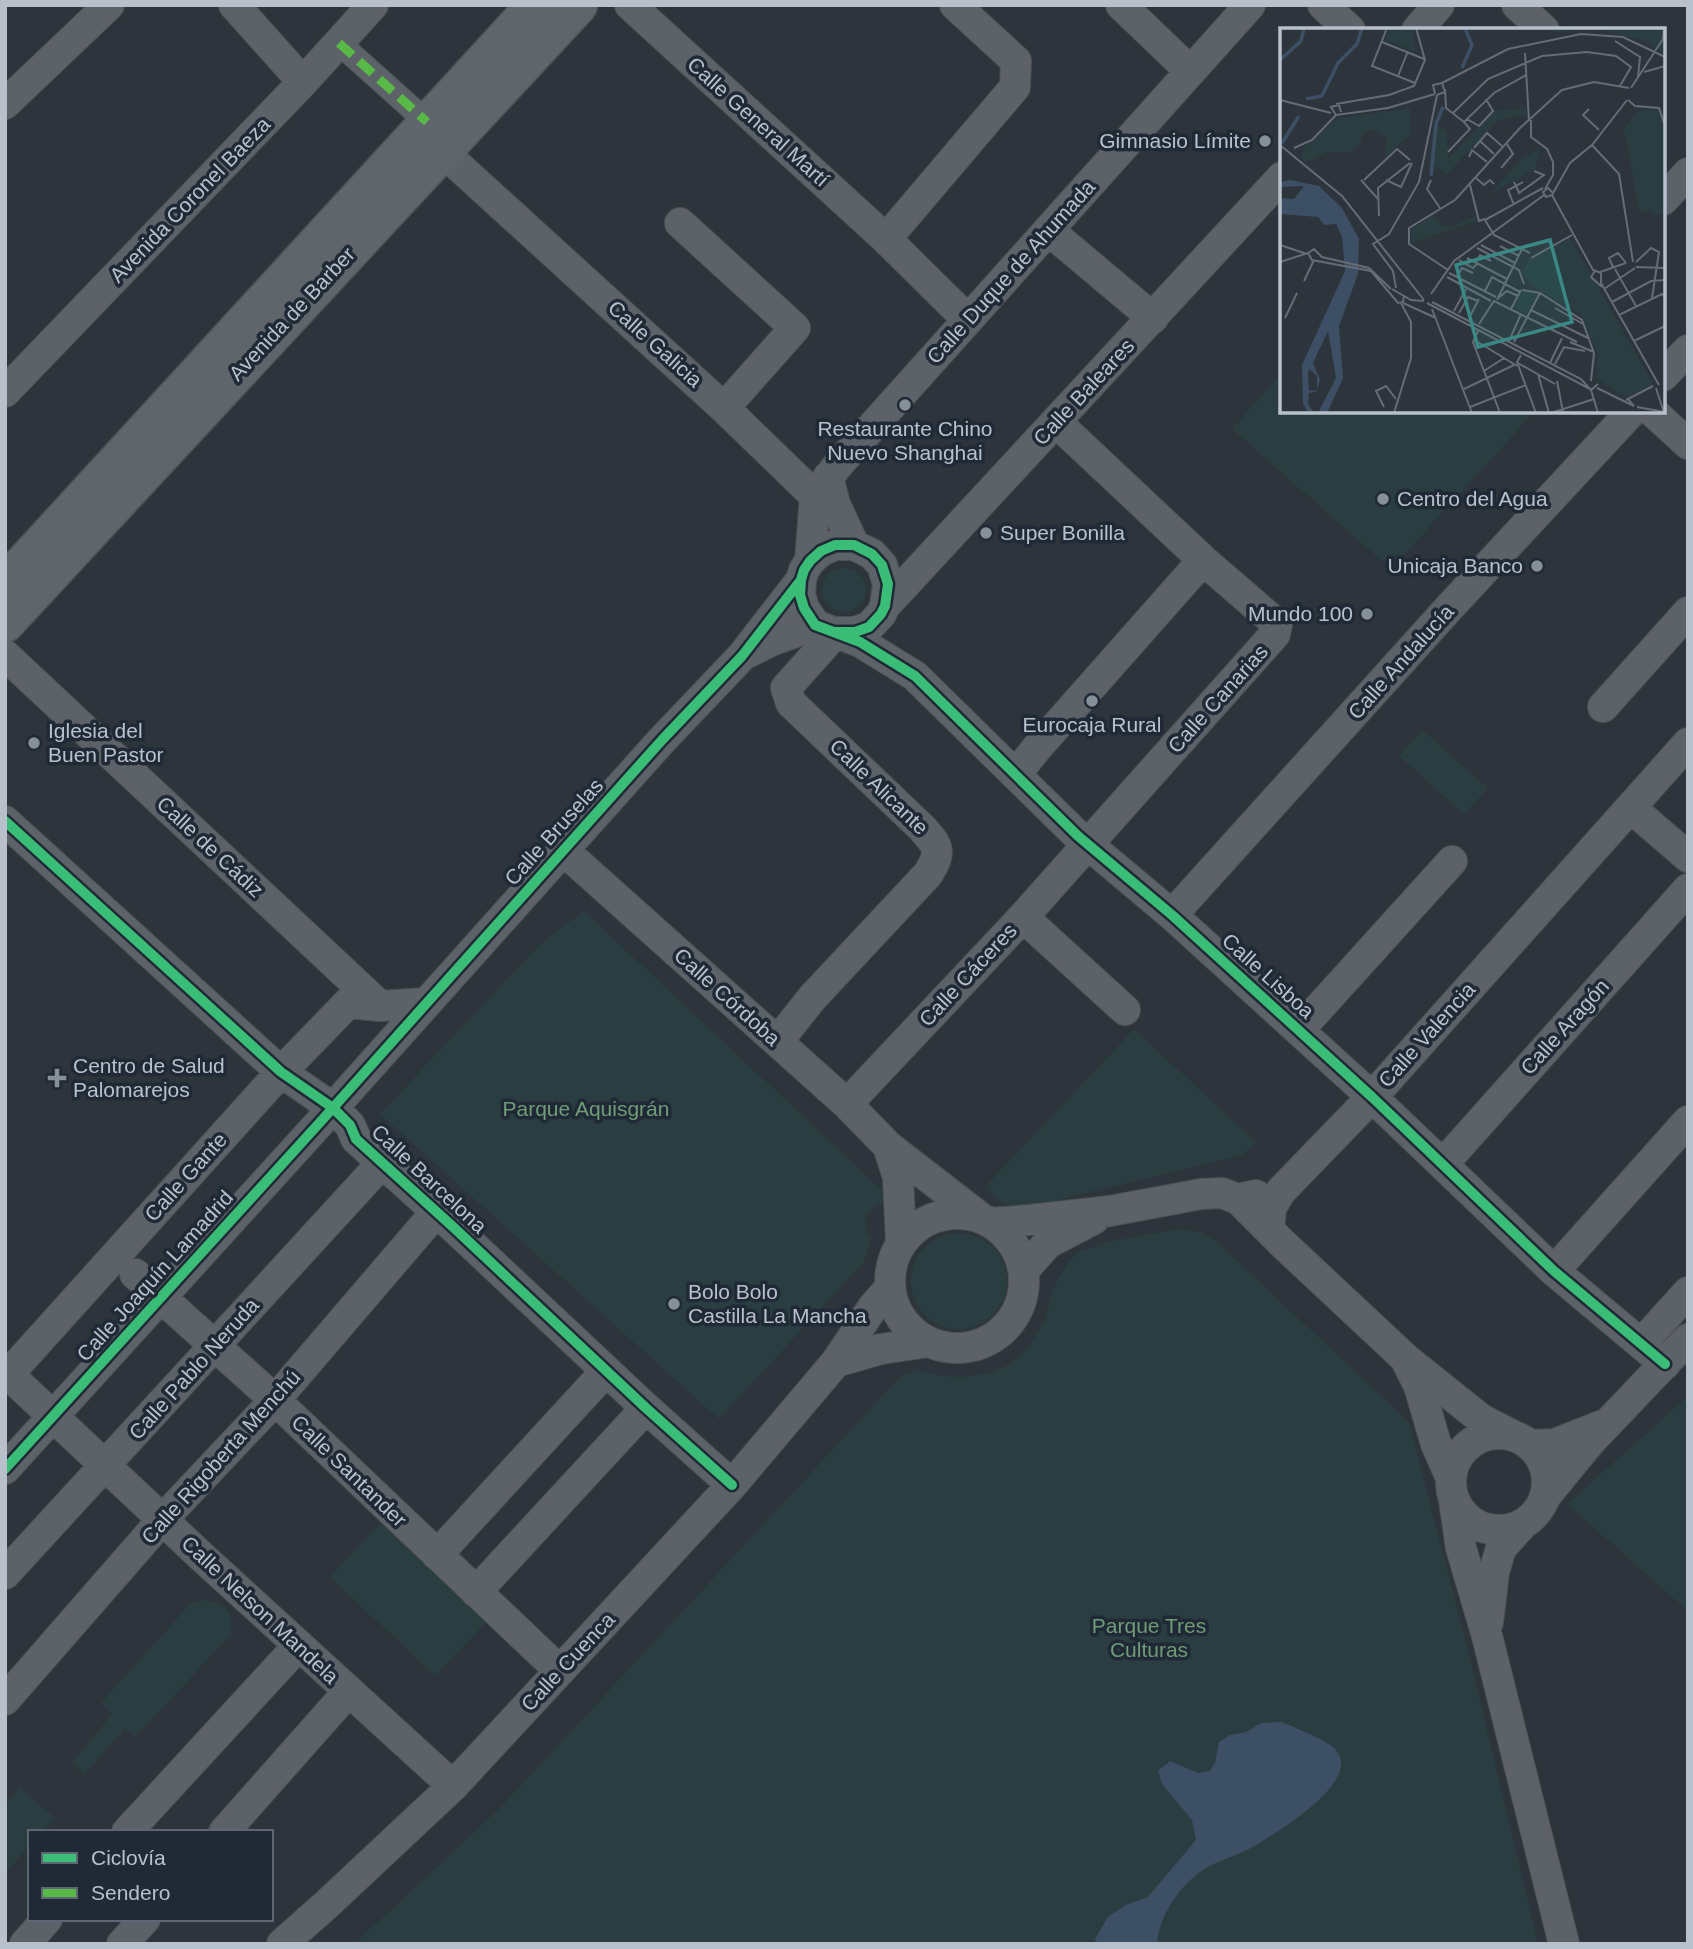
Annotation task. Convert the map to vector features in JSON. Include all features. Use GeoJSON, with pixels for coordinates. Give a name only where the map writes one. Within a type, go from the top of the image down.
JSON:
{"type":"FeatureCollection","features":[{"type":"Feature","properties":{"kind":"main road","name":"Avenida de Barber"},"geometry":{"type":"LineString","coordinates":[[5,623],[435,137],[536,5]]}},
{"type":"Feature","properties":{"kind":"main road","name":"Avenida de Barber"},"geometry":{"type":"LineString","coordinates":[[5,584],[435,137],[578,5]]}},
{"type":"Feature","properties":{"kind":"street"},"geometry":{"type":"LineString","coordinates":[[5,104],[109,5]]}},
{"type":"Feature","properties":{"kind":"street"},"geometry":{"type":"LineString","coordinates":[[234,5],[303,82]]}},
{"type":"Feature","properties":{"kind":"street","name":"Avenida Coronel Baeza"},"geometry":{"type":"LineString","coordinates":[[5,392],[303,82],[373,5]]}},
{"type":"Feature","properties":{"kind":"street","name":"Calle General Martí"},"geometry":{"type":"LineString","coordinates":[[630,5],[886,239],[967,319]]}},
{"type":"Feature","properties":{"kind":"street"},"geometry":{"type":"LineString","coordinates":[[886,239],[1015,87],[1016,61],[955,5]]}},
{"type":"Feature","properties":{"kind":"street"},"geometry":{"type":"LineString","coordinates":[[1121,5],[1190,71]]}},
{"type":"Feature","properties":{"kind":"street","name":"Calle Duque de Ahumada"},"geometry":{"type":"LineString","coordinates":[[821,487],[967,319],[1250,5]]}},
{"type":"Feature","properties":{"kind":"street"},"geometry":{"type":"LineString","coordinates":[[1322,5],[1348,28]]}},
{"type":"Feature","properties":{"kind":"street"},"geometry":{"type":"LineString","coordinates":[[1419,28],[1439,5]]}},
{"type":"Feature","properties":{"kind":"street"},"geometry":{"type":"LineString","coordinates":[[1517,5],[1542,28]]}},
{"type":"Feature","properties":{"kind":"street","name":"Calle Galicia"},"geometry":{"type":"LineString","coordinates":[[339,43],[435,137],[724,408],[821,487]]}},
{"type":"Feature","properties":{"kind":"street"},"geometry":{"type":"LineString","coordinates":[[1665,198],[1688,173]]}},
{"type":"Feature","properties":{"kind":"street","name":"Calle Baleares"},"geometry":{"type":"LineString","coordinates":[[883,610],[1280,179]]}},
{"type":"Feature","properties":{"kind":"street"},"geometry":{"type":"LineString","coordinates":[[680,223],[795,328],[724,408]]}},
{"type":"Feature","properties":{"kind":"street"},"geometry":{"type":"LineString","coordinates":[[1048,230],[1153,318]]}},
{"type":"Feature","properties":{"kind":"street"},"geometry":{"type":"LineString","coordinates":[[1665,374],[1688,350]]}},
{"type":"Feature","properties":{"kind":"street"},"geometry":{"type":"LineString","coordinates":[[1654,413],[1688,443]]}},
{"type":"Feature","properties":{"kind":"street","name":"Calle Andalucía"},"geometry":{"type":"LineString","coordinates":[[1172,915],[1619,416]]}},
{"type":"Feature","properties":{"kind":"street","name":"Calle Canarias"},"geometry":{"type":"LineString","coordinates":[[1056,422],[1203,560],[1277,624],[1275,634],[1088,844]]}},
{"type":"Feature","properties":{"kind":"street"},"geometry":{"type":"LineString","coordinates":[[821,487],[835,503],[854,545]]}},
{"type":"Feature","properties":{"kind":"street"},"geometry":{"type":"LineString","coordinates":[[805,570],[821,551],[835,545],[854,545],[872,554],[882,565],[888,584],[883,610],[869,627],[855,632],[826,629],[804,608],[800,595],[821,487]]}},
{"type":"Feature","properties":{"kind":"street"},"geometry":{"type":"LineString","coordinates":[[1016,774],[1203,560]]}},
{"type":"Feature","properties":{"kind":"street","name":"Calle Bruselas"},"geometry":{"type":"LineString","coordinates":[[333,1108],[662,740],[742,656],[805,570]]}},
{"type":"Feature","properties":{"kind":"street","name":"Calle Lisboa"},"geometry":{"type":"LineString","coordinates":[[883,610],[915,676]]}},
{"type":"Feature","properties":{"kind":"street"},"geometry":{"type":"LineString","coordinates":[[1603,706],[1688,612]]}},
{"type":"Feature","properties":{"kind":"street","name":"Calle Lisboa"},"geometry":{"type":"LineString","coordinates":[[826,629],[860,642],[915,676],[1088,844],[1172,915],[1299,1030],[1554,1271],[1664,1364]]}},
{"type":"Feature","properties":{"kind":"street","name":"Calle Bruselas"},"geometry":{"type":"LineString","coordinates":[[742,656],[771,641],[826,629]]}},
{"type":"Feature","properties":{"kind":"street","name":"Calle Alicante"},"geometry":{"type":"LineString","coordinates":[[778,1041],[812,998],[928,874],[937,860],[933,840],[922,828],[792,703],[786,688],[826,629]]}},
{"type":"Feature","properties":{"kind":"street","name":"Calle de Cádiz"},"geometry":{"type":"LineString","coordinates":[[5,655],[380,1006]]}},
{"type":"Feature","properties":{"kind":"street","name":"Calle Valencia"},"geometry":{"type":"LineString","coordinates":[[1281,1191],[1372,1097],[1688,743]]}},
{"type":"Feature","properties":{"kind":"street"},"geometry":{"type":"LineString","coordinates":[[1631,808],[1688,857]]}},
{"type":"Feature","properties":{"kind":"street","name":"Calle Barcelona"},"geometry":{"type":"LineString","coordinates":[[5,821],[281,1072],[333,1108],[350,1125],[356,1139],[732,1485]]}},
{"type":"Feature","properties":{"kind":"street","name":"Calle Cáceres"},"geometry":{"type":"LineString","coordinates":[[847,1104],[1088,844]]}},
{"type":"Feature","properties":{"kind":"street","name":"Calle Córdoba"},"geometry":{"type":"LineString","coordinates":[[563,850],[778,1041],[888,1146],[986,1220]]}},
{"type":"Feature","properties":{"kind":"street"},"geometry":{"type":"LineString","coordinates":[[1299,1030],[1452,861]]}},
{"type":"Feature","properties":{"kind":"street","name":"Calle Aragón"},"geometry":{"type":"LineString","coordinates":[[1443,1164],[1688,889]]}},
{"type":"Feature","properties":{"kind":"street"},"geometry":{"type":"LineString","coordinates":[[1023,917],[1125,1010]]}},
{"type":"Feature","properties":{"kind":"street","name":"Calle Gante"},"geometry":{"type":"LineString","coordinates":[[7,1376],[281,1072],[348,1003],[380,1006]]}},
{"type":"Feature","properties":{"kind":"street"},"geometry":{"type":"LineString","coordinates":[[383,1052],[387,1030],[380,1006],[427,1003]]}},
{"type":"Feature","properties":{"kind":"street","name":"Calle Joaquín Lamadrid"},"geometry":{"type":"LineString","coordinates":[[5,1469],[333,1108]]}},
{"type":"Feature","properties":{"kind":"street"},"geometry":{"type":"LineString","coordinates":[[1554,1271],[1688,1121]]}},
{"type":"Feature","properties":{"kind":"street","name":"Calle Córdoba"},"geometry":{"type":"LineString","coordinates":[[888,1146],[898,1177],[901,1241]]}},
{"type":"Feature","properties":{"kind":"street","name":"Calle Pablo Neruda"},"geometry":{"type":"LineString","coordinates":[[5,1574],[382,1163]]}},
{"type":"Feature","properties":{"kind":"street"},"geometry":{"type":"LineString","coordinates":[[1238,1199],[1281,1191]]}},
{"type":"Feature","properties":{"kind":"street"},"geometry":{"type":"LineString","coordinates":[[1269,1230],[1271,1208],[1281,1191]]}},
{"type":"Feature","properties":{"kind":"street"},"geometry":{"type":"LineString","coordinates":[[986,1220],[1008,1236],[1017,1250],[1024,1270],[1024,1291],[1018,1311],[1005,1328],[989,1341],[969,1348],[948,1348],[928,1342],[909,1329],[902,1320],[896,1310],[890,1288],[891,1269],[901,1241],[922,1223],[941,1215],[961,1213],[986,1220],[1030,1220],[1110,1211],[1200,1194],[1222,1193],[1238,1199],[1406,1359],[1482,1419],[1523,1441],[1539,1457],[1547,1484],[1544,1498],[1539,1509],[1501,1548],[1494,1572],[1488,1636]]}},
{"type":"Feature","properties":{"kind":"street"},"geometry":{"type":"LineString","coordinates":[[1024,1270],[1048,1243],[1110,1211]]}},
{"type":"Feature","properties":{"kind":"street","name":"Calle Rigoberta Menchú"},"geometry":{"type":"LineString","coordinates":[[5,1700],[163,1519],[275,1400],[436,1212]]}},
{"type":"Feature","properties":{"kind":"street","name":"Calle Santander"},"geometry":{"type":"LineString","coordinates":[[135,1274],[275,1400],[559,1671]]}},
{"type":"Feature","properties":{"kind":"street","name":"Calle Cuenca"},"geometry":{"type":"LineString","coordinates":[[282,1944],[453,1786],[732,1485],[836,1362],[873,1307],[890,1288]]}},
{"type":"Feature","properties":{"kind":"street"},"geometry":{"type":"LineString","coordinates":[[1641,1344],[1688,1292]]}},
{"type":"Feature","properties":{"kind":"street"},"geometry":{"type":"LineString","coordinates":[[1544,1498],[1607,1424],[1688,1339]]}},
{"type":"Feature","properties":{"kind":"street"},"geometry":{"type":"LineString","coordinates":[[836,1362],[881,1349],[928,1342]]}},
{"type":"Feature","properties":{"kind":"street"},"geometry":{"type":"LineString","coordinates":[[1406,1359],[1419,1386],[1436,1444],[1461,1512],[1471,1522],[1496,1531],[1523,1524]]}},
{"type":"Feature","properties":{"kind":"street"},"geometry":{"type":"LineString","coordinates":[[437,1555],[606,1371]]}},
{"type":"Feature","properties":{"kind":"street","name":"Calle Nelson Mandela"},"geometry":{"type":"LineString","coordinates":[[7,1376],[453,1786]]}},
{"type":"Feature","properties":{"kind":"street"},"geometry":{"type":"LineString","coordinates":[[476,1592],[646,1408]]}},
{"type":"Feature","properties":{"kind":"street"},"geometry":{"type":"LineString","coordinates":[[1564,1944],[1488,1636],[1461,1548],[1452,1489],[1454,1464],[1462,1451],[1473,1441],[1494,1435],[1555,1444],[1607,1424]]}},
{"type":"Feature","properties":{"kind":"street"},"geometry":{"type":"LineString","coordinates":[[132,1830],[299,1645]]}},
{"type":"Feature","properties":{"kind":"street"},"geometry":{"type":"LineString","coordinates":[[226,1830],[348,1692]]}},
{"type":"Feature","properties":{"kind":"street"},"geometry":{"type":"LineString","coordinates":[[25,1944],[45,1921]]}},
{"type":"Feature","properties":{"kind":"street"},"geometry":{"type":"LineString","coordinates":[[121,1944],[143,1921]]}},
{"type":"Feature","properties":{"kind":"green space","name":"Centro del Agua"},"geometry":{"type":"Polygon","coordinates":[[[1280,375],[1280,413],[1533,413],[1391,569],[1232,429],[1280,375]]]}},
{"type":"Feature","properties":{"kind":"green space"},"geometry":{"type":"Polygon","coordinates":[[[844,568],[853,569],[860,574],[865,581],[865,599],[860,606],[853,611],[844,612],[835,611],[828,606],[823,599],[822,590],[823,581],[828,574],[835,569],[844,568]]]}},
{"type":"Feature","properties":{"kind":"green space"},"geometry":{"type":"Polygon","coordinates":[[[1422,730],[1488,788],[1464,814],[1399,756],[1422,730]]]}},
{"type":"Feature","properties":{"kind":"green space","name":"Parque Aquisgrán"},"geometry":{"type":"Polygon","coordinates":[[[584,911],[886,1194],[885,1201],[873,1207],[865,1218],[867,1233],[871,1239],[864,1262],[719,1419],[380,1114],[541,943],[584,911]]]}},
{"type":"Feature","properties":{"kind":"green space"},"geometry":{"type":"Polygon","coordinates":[[[1134,1029],[1256,1142],[1244,1154],[1232,1158],[1031,1208],[1011,1207],[998,1199],[985,1187],[1134,1029]]]}},
{"type":"Feature","properties":{"kind":"green space","name":"Parque Tres Culturas"},"geometry":{"type":"Polygon","coordinates":[[[1179,1229],[1202,1232],[1216,1241],[1409,1422],[1469,1655],[1538,1944],[354,1944],[498,1810],[900,1377],[918,1370],[939,1376],[963,1377],[992,1373],[1010,1364],[1027,1349],[1046,1319],[1051,1294],[1059,1277],[1079,1252],[1111,1241],[1179,1229]]]}},
{"type":"Feature","properties":{"kind":"green space"},"geometry":{"type":"Polygon","coordinates":[[[959,1233],[977,1237],[993,1247],[1003,1263],[1007,1281],[1003,1299],[993,1315],[977,1325],[959,1329],[941,1325],[925,1315],[915,1299],[911,1281],[915,1263],[925,1247],[941,1237],[959,1233]]]}},
{"type":"Feature","properties":{"kind":"green space"},"geometry":{"type":"Polygon","coordinates":[[[1688,1396],[1688,1611],[1567,1504],[1688,1396]]]}},
{"type":"Feature","properties":{"kind":"green space"},"geometry":{"type":"Polygon","coordinates":[[[384,1519],[489,1619],[435,1676],[330,1577],[384,1519]]]}},
{"type":"Feature","properties":{"kind":"green space"},"geometry":{"type":"Polygon","coordinates":[[[201,1600],[217,1603],[227,1609],[231,1620],[230,1636],[135,1737],[125,1728],[85,1774],[72,1763],[112,1714],[101,1703],[190,1604],[201,1600]]]}},
{"type":"Feature","properties":{"kind":"green space"},"geometry":{"type":"Polygon","coordinates":[[[20,1788],[55,1818],[44,1830],[28,1830],[28,1847],[5,1873],[5,1805],[20,1788]]]}},
{"type":"Feature","properties":{"kind":"water"},"geometry":{"type":"Polygon","coordinates":[[[1282,1722],[1335,1749],[1341,1762],[1338,1776],[1327,1791],[1312,1806],[1276,1832],[1249,1849],[1208,1867],[1189,1881],[1175,1897],[1165,1915],[1157,1944],[1097,1944],[1095,1939],[1108,1917],[1126,1905],[1148,1897],[1196,1840],[1192,1820],[1162,1784],[1158,1771],[1170,1761],[1198,1773],[1210,1771],[1215,1763],[1219,1742],[1262,1723],[1282,1722]]]}},
{"type":"Feature","properties":{"kind":"marked path"},"geometry":{"type":"LineString","coordinates":[[339,43],[427,122]]}},
{"type":"Feature","properties":{"kind":"cycle path"},"geometry":{"type":"LineString","coordinates":[[836,632],[855,632],[869,627],[885,606],[888,584],[882,565],[872,554],[854,545],[835,545],[821,551],[804,570],[800,595],[804,608],[815,625],[860,642],[915,676],[1078,836],[1172,915],[1372,1097],[1554,1271],[1665,1364]]}},
{"type":"Feature","properties":{"kind":"cycle path"},"geometry":{"type":"LineString","coordinates":[[5,1469],[662,740],[742,656],[801,580]]}},
{"type":"Feature","properties":{"kind":"cycle path"},"geometry":{"type":"LineString","coordinates":[[5,821],[281,1072],[333,1108],[350,1125],[356,1139],[732,1485]]}},
{"type":"Feature","properties":{"kind":"place","name":"Gimnasio Límite"},"geometry":{"type":"Point","coordinates":[1265,141]}},
{"type":"Feature","properties":{"kind":"place","name":"Restaurante Chino Nuevo Shanghai"},"geometry":{"type":"Point","coordinates":[905,405]}},
{"type":"Feature","properties":{"kind":"place","name":"Centro del Agua"},"geometry":{"type":"Point","coordinates":[1383,499]}},
{"type":"Feature","properties":{"kind":"place","name":"Super Bonilla"},"geometry":{"type":"Point","coordinates":[986,533]}},
{"type":"Feature","properties":{"kind":"place","name":"Unicaja Banco"},"geometry":{"type":"Point","coordinates":[1537,566]}},
{"type":"Feature","properties":{"kind":"place","name":"Mundo 100"},"geometry":{"type":"Point","coordinates":[1367,614]}},
{"type":"Feature","properties":{"kind":"place","name":"Eurocaja Rural"},"geometry":{"type":"Point","coordinates":[1092,701]}},
{"type":"Feature","properties":{"kind":"place","name":"Iglesia del Buen Pastor"},"geometry":{"type":"Point","coordinates":[34,743]}},
{"type":"Feature","properties":{"kind":"place","name":"Centro de Salud Palomarejos"},"geometry":{"type":"Point","coordinates":[57,1078]}},
{"type":"Feature","properties":{"kind":"place","name":"Bolo Bolo Castilla La Mancha"},"geometry":{"type":"Point","coordinates":[674,1304]}}]}
